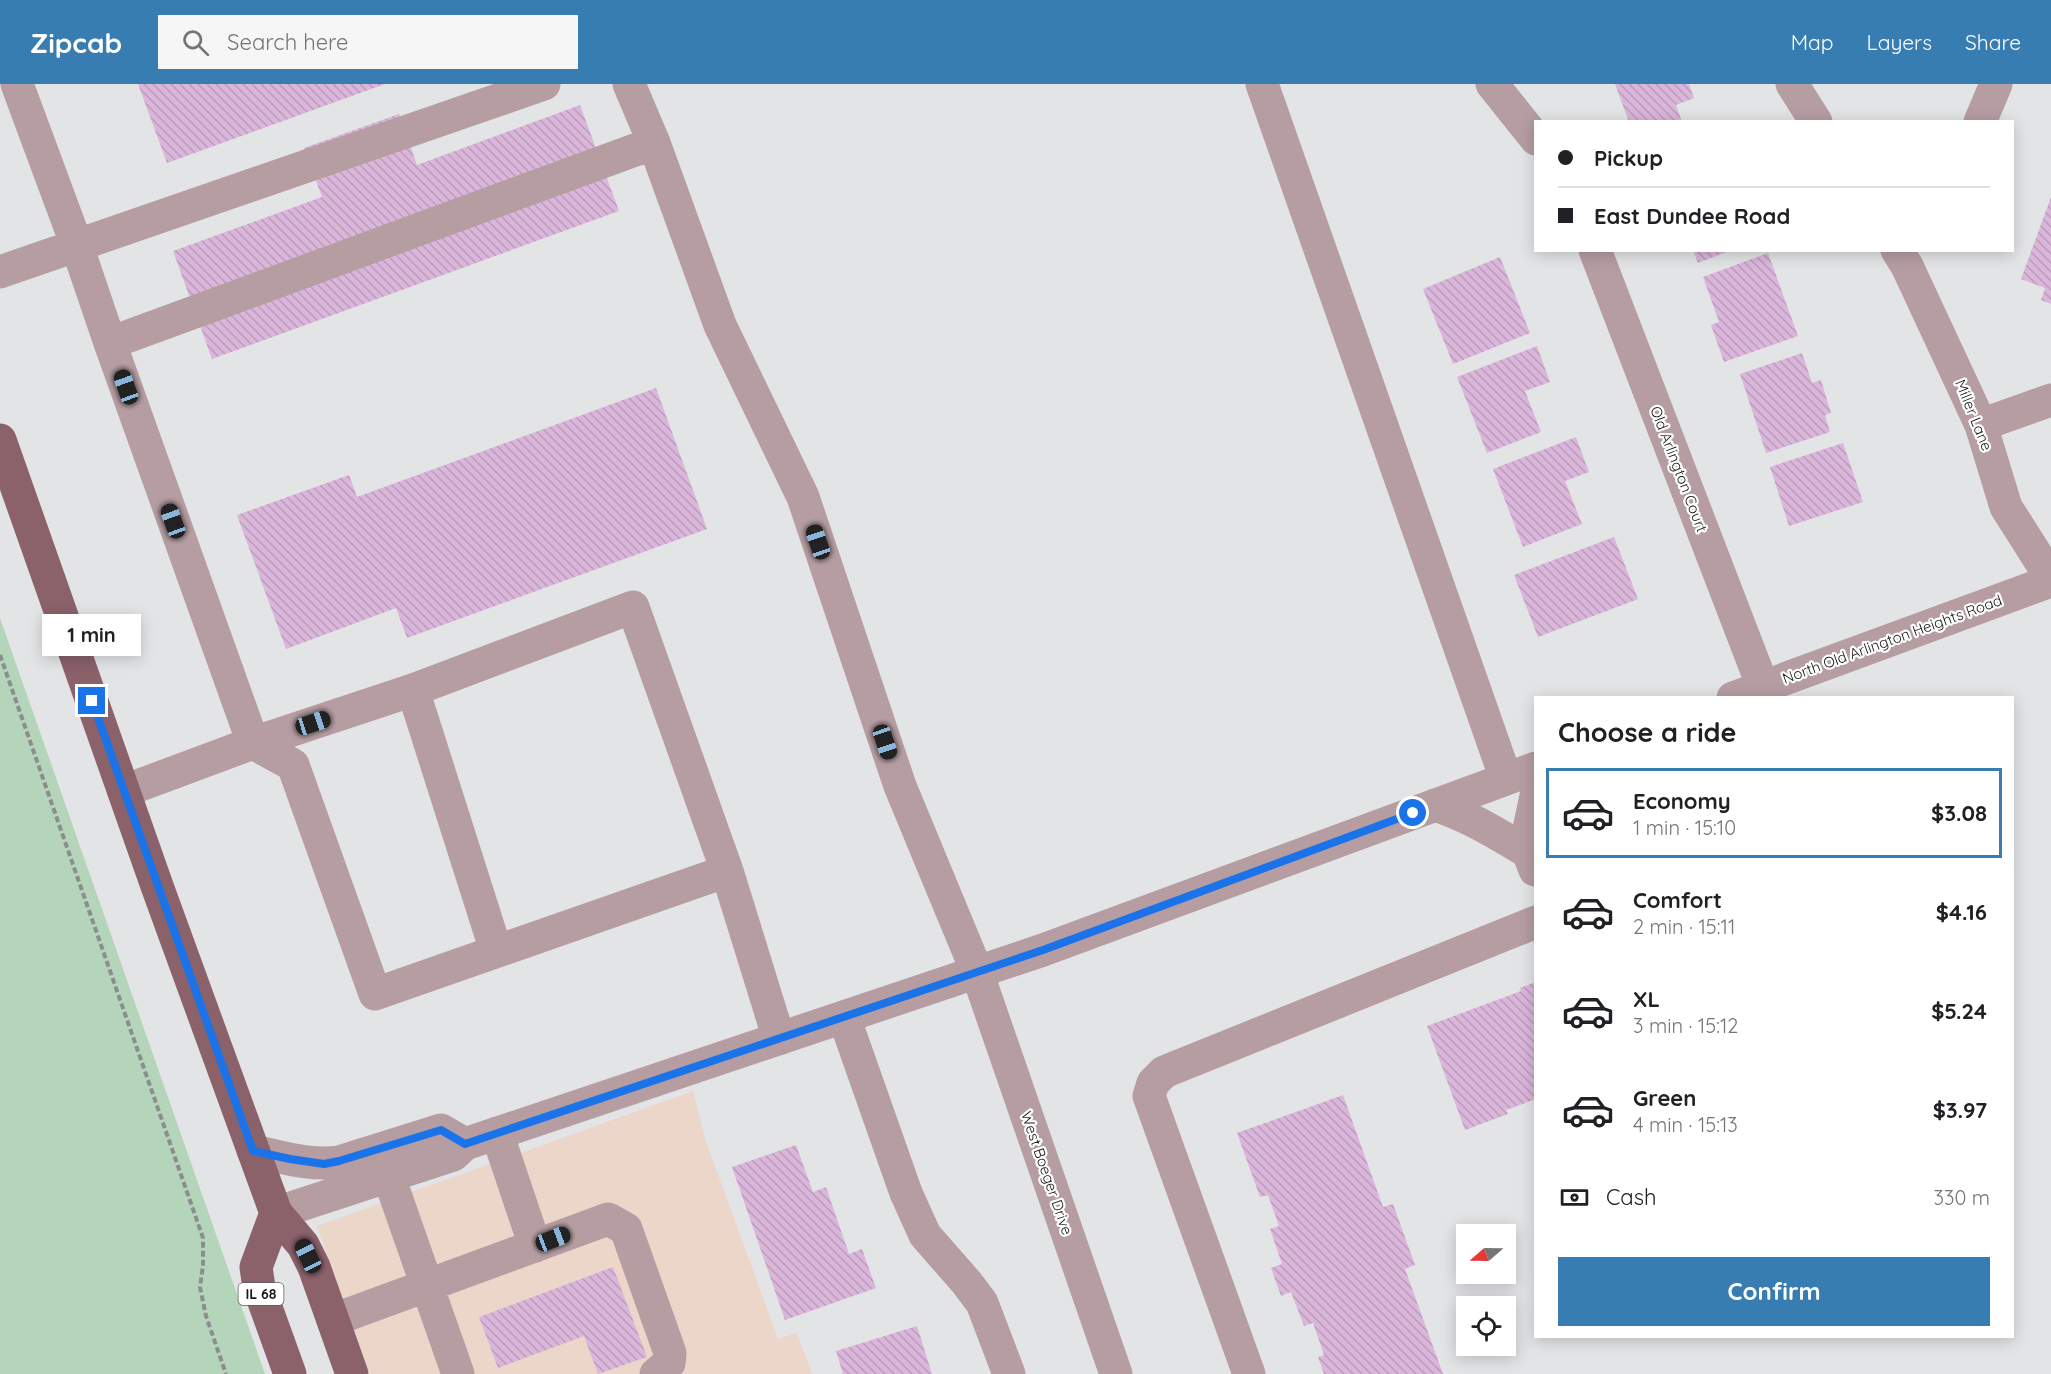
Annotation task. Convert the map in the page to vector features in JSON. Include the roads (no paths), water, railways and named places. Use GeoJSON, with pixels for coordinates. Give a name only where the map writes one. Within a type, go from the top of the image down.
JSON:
{"type":"FeatureCollection","features":[{"type":"Feature","properties":{"kind":"main road"},"geometry":{"type":"LineString","coordinates":[[0,440],[276,1213],[303,1245],[314,1267],[352,1374]]}},
{"type":"Feature","properties":{"kind":"main road","name":"IL 68"},"geometry":{"type":"LineString","coordinates":[[276,1213],[256,1267],[259,1288],[290,1374]]}},
{"type":"Feature","properties":{"kind":"street"},"geometry":{"type":"LineString","coordinates":[[17,84],[77,246],[253,743],[293,765],[375,994],[727,871]]}},
{"type":"Feature","properties":{"kind":"street"},"geometry":{"type":"LineString","coordinates":[[0,272],[544,84]]}},
{"type":"Feature","properties":{"kind":"street","name":"West Boeger Drive"},"geometry":{"type":"LineString","coordinates":[[629,84],[654,143],[720,325],[803,497],[900,786],[977,972],[1116,1374]]}},
{"type":"Feature","properties":{"kind":"street"},"geometry":{"type":"LineString","coordinates":[[1262,84],[1506,779]]}},
{"type":"Feature","properties":{"kind":"street"},"geometry":{"type":"LineString","coordinates":[[1492,84],[1534,136]]}},
{"type":"Feature","properties":{"kind":"street"},"geometry":{"type":"LineString","coordinates":[[1792,84],[1815,120]]}},
{"type":"Feature","properties":{"kind":"street"},"geometry":{"type":"LineString","coordinates":[[1981,120],[1996,84]]}},
{"type":"Feature","properties":{"kind":"street"},"geometry":{"type":"LineString","coordinates":[[110,343],[654,143]]}},
{"type":"Feature","properties":{"kind":"street","name":"Old Arlington Court"},"geometry":{"type":"LineString","coordinates":[[1596,252],[1748,692]]}},
{"type":"Feature","properties":{"kind":"street","name":"Miller Lane"},"geometry":{"type":"LineString","coordinates":[[1898,252],[1915,283],[1980,425],[2006,507],[2051,579]]}},
{"type":"Feature","properties":{"kind":"street"},"geometry":{"type":"LineString","coordinates":[[1915,283],[1927,252]]}},
{"type":"Feature","properties":{"kind":"street"},"geometry":{"type":"LineString","coordinates":[[1980,425],[2051,400]]}},
{"type":"Feature","properties":{"kind":"street","name":"North Old Arlington Heights Road"},"geometry":{"type":"LineString","coordinates":[[1748,692],[2051,579]]}},
{"type":"Feature","properties":{"kind":"street"},"geometry":{"type":"LineString","coordinates":[[124,790],[253,743],[413,690],[633,607],[727,871],[779,1039]]}},
{"type":"Feature","properties":{"kind":"street"},"geometry":{"type":"LineString","coordinates":[[413,690],[496,951]]}},
{"type":"Feature","properties":{"kind":"street"},"geometry":{"type":"LineString","coordinates":[[276,1213],[453,1155],[465,1144],[977,972],[1534,769]]}},
{"type":"Feature","properties":{"kind":"street"},"geometry":{"type":"LineString","coordinates":[[1532,863],[1529,829],[1534,805]]}},
{"type":"Feature","properties":{"kind":"street"},"geometry":{"type":"LineString","coordinates":[[1434,806],[1458,813],[1532,863]]}},
{"type":"Feature","properties":{"kind":"street"},"geometry":{"type":"LineString","coordinates":[[1249,1374],[1149,1096],[1153,1083],[1164,1072],[1534,923]]}},
{"type":"Feature","properties":{"kind":"street"},"geometry":{"type":"LineString","coordinates":[[844,1017],[906,1192],[925,1235],[982,1303],[1009,1374]]}},
{"type":"Feature","properties":{"kind":"street"},"geometry":{"type":"LineString","coordinates":[[253,1151],[324,1164],[441,1130],[465,1144]]}},
{"type":"Feature","properties":{"kind":"street"},"geometry":{"type":"LineString","coordinates":[[497,1133],[535,1246]]}},
{"type":"Feature","properties":{"kind":"street"},"geometry":{"type":"LineString","coordinates":[[389,1177],[458,1374]]}},
{"type":"Feature","properties":{"kind":"street"},"geometry":{"type":"LineString","coordinates":[[333,1320],[608,1219],[626,1229],[670,1353],[669,1364],[656,1374]]}}]}
